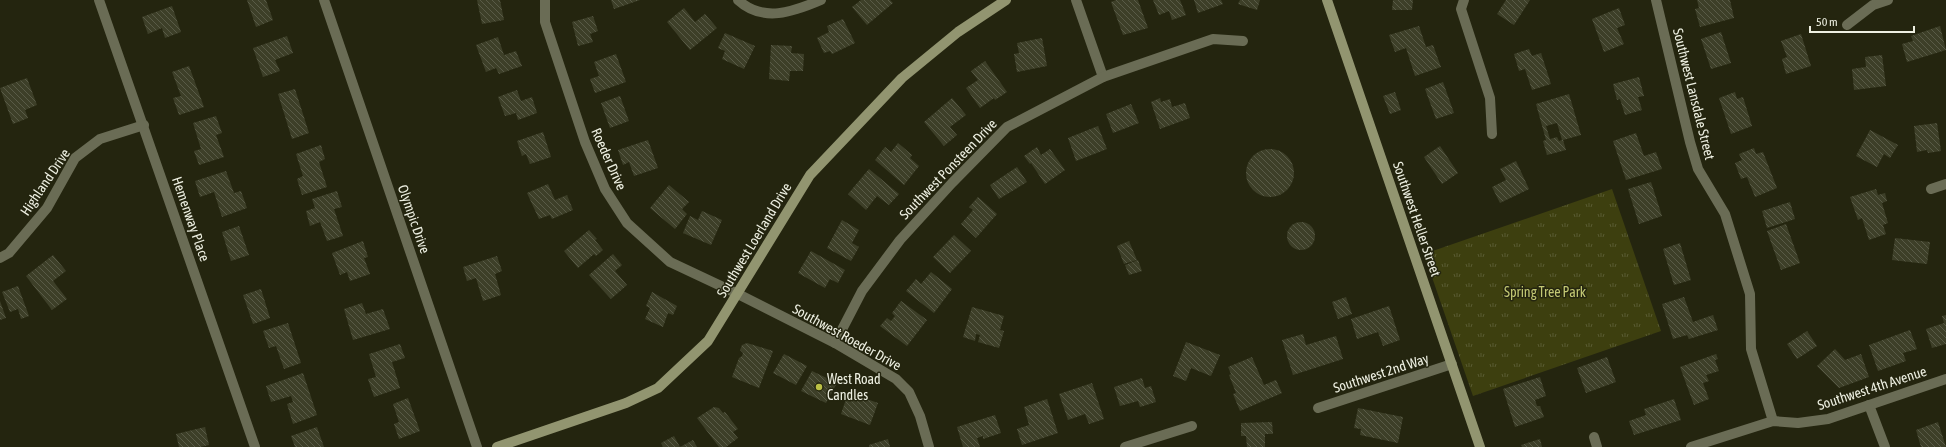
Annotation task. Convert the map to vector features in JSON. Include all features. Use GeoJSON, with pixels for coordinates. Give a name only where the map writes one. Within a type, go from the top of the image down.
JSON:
{"type":"FeatureCollection","features":[{"type":"Feature","properties":{"kind":"street","name":"Hemenway Place"},"geometry":{"type":"LineString","coordinates":[[99,0],[144,125],[255,447]]}},
{"type":"Feature","properties":{"kind":"street","name":"Olympic Drive"},"geometry":{"type":"LineString","coordinates":[[324,0],[477,447]]}},
{"type":"Feature","properties":{"kind":"street","name":"Roeder Drive"},"geometry":{"type":"LineString","coordinates":[[545,0],[544,22],[585,142],[604,189],[627,223],[670,262],[738,294]]}},
{"type":"Feature","properties":{"kind":"street"},"geometry":{"type":"LineString","coordinates":[[738,0],[744,5],[766,14],[795,11],[821,0]]}},
{"type":"Feature","properties":{"kind":"street","name":"Southwest Loerland Drive"},"geometry":{"type":"LineString","coordinates":[[497,447],[626,403],[658,388],[708,341],[810,175],[902,78],[958,32],[1006,0]]}},
{"type":"Feature","properties":{"kind":"street"},"geometry":{"type":"LineString","coordinates":[[1076,0],[1103,77]]}},
{"type":"Feature","properties":{"kind":"street","name":"Southwest Heller Street"},"geometry":{"type":"LineString","coordinates":[[1327,0],[1480,447]]}},
{"type":"Feature","properties":{"kind":"street"},"geometry":{"type":"LineString","coordinates":[[1464,0],[1461,10],[1490,98],[1492,134]]}},
{"type":"Feature","properties":{"kind":"street","name":"Southwest Lansdale Street"},"geometry":{"type":"LineString","coordinates":[[1656,0],[1690,142],[1698,169],[1725,214],[1750,294],[1751,349],[1773,421]]}},
{"type":"Feature","properties":{"kind":"street"},"geometry":{"type":"LineString","coordinates":[[1847,25],[1873,5],[1888,0]]}},
{"type":"Feature","properties":{"kind":"street","name":"Southwest Ponsteen Drive"},"geometry":{"type":"LineString","coordinates":[[836,343],[862,291],[900,240],[952,183],[1007,127],[1103,77],[1213,38],[1243,41]]}},
{"type":"Feature","properties":{"kind":"street","name":"Highland Drive"},"geometry":{"type":"LineString","coordinates":[[0,258],[9,253],[47,208],[75,158],[100,139],[144,125]]}},
{"type":"Feature","properties":{"kind":"street"},"geometry":{"type":"LineString","coordinates":[[1931,189],[1946,184]]}},
{"type":"Feature","properties":{"kind":"street","name":"Southwest Roeder Drive"},"geometry":{"type":"LineString","coordinates":[[738,294],[836,343],[896,379],[909,392],[920,416],[929,447]]}},
{"type":"Feature","properties":{"kind":"street","name":"Southwest 2nd Way"},"geometry":{"type":"LineString","coordinates":[[1318,408],[1452,364]]}},
{"type":"Feature","properties":{"kind":"street","name":"Southwest 4th Avenue"},"geometry":{"type":"LineString","coordinates":[[1691,447],[1773,421],[1798,423],[1828,418],[1946,379]]}},
{"type":"Feature","properties":{"kind":"street"},"geometry":{"type":"LineString","coordinates":[[1870,405],[1885,447]]}},
{"type":"Feature","properties":{"kind":"street"},"geometry":{"type":"LineString","coordinates":[[1125,447],[1192,426]]}},
{"type":"Feature","properties":{"kind":"street"},"geometry":{"type":"LineString","coordinates":[[1594,437],[1598,447]]}},
{"type":"Feature","properties":{"kind":"green space","name":"Spring Tree Park"},"geometry":{"type":"Polygon","coordinates":[[[1612,189],[1661,331],[1473,396],[1424,254],[1612,189]]]}},
{"type":"Feature","properties":{"kind":"building"},"geometry":{"type":"Polygon","coordinates":[[[247,0],[266,0],[273,20],[256,27],[247,0]]]}},
{"type":"Feature","properties":{"kind":"building"},"geometry":{"type":"Polygon","coordinates":[[[477,0],[500,0],[504,20],[482,24],[477,0]]]}},
{"type":"Feature","properties":{"kind":"building"},"geometry":{"type":"Polygon","coordinates":[[[611,0],[640,0],[614,9],[611,0]]]}},
{"type":"Feature","properties":{"kind":"building"},"geometry":{"type":"Polygon","coordinates":[[[861,0],[890,0],[893,3],[867,25],[852,7],[861,0]]]}},
{"type":"Feature","properties":{"kind":"building"},"geometry":{"type":"Polygon","coordinates":[[[1116,0],[1138,0],[1148,28],[1123,35],[1111,2],[1116,0]]]}},
{"type":"Feature","properties":{"kind":"building"},"geometry":{"type":"Polygon","coordinates":[[[1153,0],[1180,0],[1186,15],[1172,20],[1169,11],[1159,15],[1153,0]]]}},
{"type":"Feature","properties":{"kind":"building"},"geometry":{"type":"Polygon","coordinates":[[[1194,0],[1221,0],[1223,4],[1198,13],[1194,0]]]}},
{"type":"Feature","properties":{"kind":"building"},"geometry":{"type":"Polygon","coordinates":[[[1240,0],[1260,0],[1257,10],[1238,4],[1240,0]]]}},
{"type":"Feature","properties":{"kind":"building"},"geometry":{"type":"Polygon","coordinates":[[[1393,0],[1413,0],[1412,10],[1392,10],[1393,0]]]}},
{"type":"Feature","properties":{"kind":"building"},"geometry":{"type":"Polygon","coordinates":[[[1506,0],[1530,0],[1514,25],[1497,14],[1506,0]]]}},
{"type":"Feature","properties":{"kind":"building"},"geometry":{"type":"Polygon","coordinates":[[[1697,0],[1730,0],[1734,18],[1700,27],[1695,9],[1699,8],[1697,0]]]}},
{"type":"Feature","properties":{"kind":"building"},"geometry":{"type":"Polygon","coordinates":[[[172,6],[181,32],[165,38],[162,28],[148,34],[142,17],[172,6]]]}},
{"type":"Feature","properties":{"kind":"building"},"geometry":{"type":"Polygon","coordinates":[[[684,8],[695,22],[705,14],[717,28],[690,50],[667,22],[684,8]]]}},
{"type":"Feature","properties":{"kind":"building"},"geometry":{"type":"Polygon","coordinates":[[[1619,8],[1625,25],[1617,28],[1624,44],[1604,52],[1592,19],[1619,8]]]}},
{"type":"Feature","properties":{"kind":"building"},"geometry":{"type":"Polygon","coordinates":[[[593,16],[598,31],[590,34],[593,42],[578,46],[572,22],[593,16]]]}},
{"type":"Feature","properties":{"kind":"building"},"geometry":{"type":"Polygon","coordinates":[[[843,19],[855,43],[832,54],[830,51],[824,53],[817,38],[829,32],[827,26],[843,19]]]}},
{"type":"Feature","properties":{"kind":"building"},"geometry":{"type":"Polygon","coordinates":[[[1419,26],[1426,47],[1433,45],[1441,67],[1415,76],[1406,48],[1395,52],[1389,35],[1419,26]]]}},
{"type":"Feature","properties":{"kind":"building"},"geometry":{"type":"Polygon","coordinates":[[[1940,26],[1946,50],[1907,62],[1902,44],[1913,41],[1911,36],[1940,26]]]}},
{"type":"Feature","properties":{"kind":"building"},"geometry":{"type":"Polygon","coordinates":[[[1721,32],[1731,63],[1711,69],[1701,39],[1721,32]]]}},
{"type":"Feature","properties":{"kind":"building"},"geometry":{"type":"Polygon","coordinates":[[[725,33],[755,46],[744,69],[722,59],[725,51],[718,48],[725,33]]]}},
{"type":"Feature","properties":{"kind":"building"},"geometry":{"type":"Polygon","coordinates":[[[1801,34],[1811,66],[1786,74],[1782,59],[1787,57],[1781,41],[1801,34]]]}},
{"type":"Feature","properties":{"kind":"building"},"geometry":{"type":"Polygon","coordinates":[[[287,36],[293,53],[275,60],[280,71],[263,77],[253,48],[287,36]]]}},
{"type":"Feature","properties":{"kind":"building"},"geometry":{"type":"Polygon","coordinates":[[[498,37],[504,55],[516,51],[522,66],[499,74],[496,68],[486,72],[476,45],[498,37]]]}},
{"type":"Feature","properties":{"kind":"building"},"geometry":{"type":"Polygon","coordinates":[[[1042,38],[1047,66],[1017,72],[1014,54],[1019,53],[1017,43],[1042,38]]]}},
{"type":"Feature","properties":{"kind":"building"},"geometry":{"type":"Polygon","coordinates":[[[771,45],[792,46],[791,53],[804,54],[803,71],[790,71],[789,81],[769,79],[771,45]]]}},
{"type":"Feature","properties":{"kind":"building"},"geometry":{"type":"Polygon","coordinates":[[[1529,49],[1532,56],[1541,53],[1551,84],[1532,90],[1525,69],[1519,71],[1514,54],[1529,49]]]}},
{"type":"Feature","properties":{"kind":"building"},"geometry":{"type":"Polygon","coordinates":[[[616,54],[626,82],[595,93],[590,79],[599,76],[594,62],[616,54]]]}},
{"type":"Feature","properties":{"kind":"building"},"geometry":{"type":"Polygon","coordinates":[[[1882,55],[1886,86],[1854,90],[1852,69],[1866,67],[1865,57],[1882,55]]]}},
{"type":"Feature","properties":{"kind":"building"},"geometry":{"type":"Polygon","coordinates":[[[985,61],[1007,92],[995,100],[994,98],[980,108],[966,88],[978,80],[971,71],[985,61]]]}},
{"type":"Feature","properties":{"kind":"building"},"geometry":{"type":"Polygon","coordinates":[[[189,66],[204,107],[179,115],[173,98],[181,96],[172,72],[189,66]]]}},
{"type":"Feature","properties":{"kind":"building"},"geometry":{"type":"Polygon","coordinates":[[[1639,77],[1644,96],[1638,97],[1642,110],[1625,115],[1620,99],[1617,100],[1613,84],[1639,77]]]}},
{"type":"Feature","properties":{"kind":"building"},"geometry":{"type":"Polygon","coordinates":[[[27,78],[37,105],[25,110],[28,118],[13,124],[0,88],[27,78]]]}},
{"type":"Feature","properties":{"kind":"building"},"geometry":{"type":"Polygon","coordinates":[[[1443,82],[1454,113],[1436,119],[1425,89],[1443,82]]]}},
{"type":"Feature","properties":{"kind":"building"},"geometry":{"type":"Polygon","coordinates":[[[295,89],[309,133],[292,139],[278,94],[295,89]]]}},
{"type":"Feature","properties":{"kind":"building"},"geometry":{"type":"Polygon","coordinates":[[[517,90],[521,101],[532,97],[537,113],[518,120],[516,113],[505,116],[498,97],[517,90]]]}},
{"type":"Feature","properties":{"kind":"building"},"geometry":{"type":"Polygon","coordinates":[[[1395,92],[1401,110],[1390,114],[1383,96],[1395,92]]]}},
{"type":"Feature","properties":{"kind":"building"},"geometry":{"type":"Polygon","coordinates":[[[1735,92],[1737,99],[1743,97],[1752,126],[1731,134],[1719,98],[1735,92]]]}},
{"type":"Feature","properties":{"kind":"building"},"geometry":{"type":"Polygon","coordinates":[[[1569,94],[1581,135],[1563,140],[1566,150],[1547,155],[1543,141],[1546,140],[1536,104],[1569,94]],[[1557,123],[1546,126],[1550,139],[1557,137],[1559,141],[1562,140],[1557,123]]]}},
{"type":"Feature","properties":{"kind":"building"},"geometry":{"type":"Polygon","coordinates":[[[620,96],[629,121],[610,128],[601,103],[620,96]]]}},
{"type":"Feature","properties":{"kind":"building"},"geometry":{"type":"Polygon","coordinates":[[[952,98],[966,115],[950,127],[957,135],[944,146],[924,122],[952,98]]]}},
{"type":"Feature","properties":{"kind":"building"},"geometry":{"type":"Polygon","coordinates":[[[1160,98],[1161,102],[1170,99],[1172,107],[1185,103],[1190,118],[1160,129],[1151,102],[1160,98]]]}},
{"type":"Feature","properties":{"kind":"building"},"geometry":{"type":"Polygon","coordinates":[[[1131,104],[1139,123],[1113,133],[1106,114],[1131,104]]]}},
{"type":"Feature","properties":{"kind":"building"},"geometry":{"type":"Polygon","coordinates":[[[216,116],[222,133],[216,135],[224,157],[199,165],[194,151],[201,149],[193,123],[216,116]]]}},
{"type":"Feature","properties":{"kind":"building"},"geometry":{"type":"Polygon","coordinates":[[[1937,123],[1941,151],[1928,153],[1927,150],[1917,152],[1914,126],[1937,123]]]}},
{"type":"Feature","properties":{"kind":"building"},"geometry":{"type":"Polygon","coordinates":[[[1098,126],[1107,149],[1076,161],[1068,138],[1098,126]]]}},
{"type":"Feature","properties":{"kind":"building"},"geometry":{"type":"Polygon","coordinates":[[[1870,130],[1898,145],[1890,158],[1884,154],[1877,167],[1856,156],[1870,130]]]}},
{"type":"Feature","properties":{"kind":"building"},"geometry":{"type":"Polygon","coordinates":[[[543,132],[551,157],[530,164],[526,154],[522,156],[517,141],[543,132]]]}},
{"type":"Feature","properties":{"kind":"building"},"geometry":{"type":"Polygon","coordinates":[[[1636,133],[1644,156],[1656,152],[1662,169],[1626,180],[1613,141],[1636,133]]]}},
{"type":"Feature","properties":{"kind":"building"},"geometry":{"type":"Polygon","coordinates":[[[648,140],[658,168],[634,176],[629,162],[623,165],[618,150],[648,140]]]}},
{"type":"Feature","properties":{"kind":"building"},"geometry":{"type":"Polygon","coordinates":[[[898,143],[912,155],[910,158],[919,166],[904,185],[875,160],[885,147],[891,152],[898,143]]]}},
{"type":"Feature","properties":{"kind":"building"},"geometry":{"type":"Polygon","coordinates":[[[321,145],[325,159],[319,162],[327,187],[302,195],[297,179],[303,176],[296,154],[321,145]]]}},
{"type":"Feature","properties":{"kind":"building"},"geometry":{"type":"Polygon","coordinates":[[[1440,146],[1458,173],[1442,184],[1424,157],[1440,146]]]}},
{"type":"Feature","properties":{"kind":"building"},"geometry":{"type":"Polygon","coordinates":[[[1037,147],[1041,155],[1050,149],[1065,170],[1045,184],[1031,163],[1030,164],[1024,156],[1037,147]]]}},
{"type":"Feature","properties":{"kind":"building"},"geometry":{"type":"Polygon","coordinates":[[[1754,148],[1756,154],[1763,152],[1777,188],[1755,197],[1747,177],[1741,179],[1735,163],[1742,160],[1739,154],[1754,148]]]}},
{"type":"Feature","properties":{"kind":"building"},"geometry":{"type":"Polygon","coordinates":[[[1270,149],[1279,151],[1287,156],[1292,164],[1294,173],[1292,182],[1287,190],[1279,195],[1270,197],[1261,195],[1253,190],[1248,182],[1246,173],[1248,164],[1253,156],[1261,151],[1270,149]]]}},
{"type":"Feature","properties":{"kind":"building"},"geometry":{"type":"Polygon","coordinates":[[[1516,161],[1529,189],[1500,203],[1492,187],[1506,180],[1500,169],[1516,161]]]}},
{"type":"Feature","properties":{"kind":"building"},"geometry":{"type":"Polygon","coordinates":[[[1017,167],[1027,182],[999,199],[990,185],[1017,167]]]}},
{"type":"Feature","properties":{"kind":"building"},"geometry":{"type":"Polygon","coordinates":[[[869,169],[899,194],[889,205],[877,196],[866,210],[848,194],[869,169]]]}},
{"type":"Feature","properties":{"kind":"building"},"geometry":{"type":"Polygon","coordinates":[[[226,171],[234,193],[241,191],[247,208],[222,217],[214,192],[200,197],[195,181],[226,171]]]}},
{"type":"Feature","properties":{"kind":"building"},"geometry":{"type":"Polygon","coordinates":[[[1651,182],[1662,216],[1639,224],[1628,189],[1651,182]]]}},
{"type":"Feature","properties":{"kind":"building"},"geometry":{"type":"Polygon","coordinates":[[[548,184],[555,200],[567,195],[573,210],[552,219],[550,215],[539,219],[527,193],[548,184]]]}},
{"type":"Feature","properties":{"kind":"building"},"geometry":{"type":"Polygon","coordinates":[[[669,185],[689,202],[682,209],[687,214],[675,229],[650,208],[669,185]]]}},
{"type":"Feature","properties":{"kind":"building"},"geometry":{"type":"Polygon","coordinates":[[[1876,189],[1878,195],[1885,193],[1887,201],[1882,203],[1888,223],[1883,225],[1886,234],[1869,240],[1862,218],[1858,220],[1850,197],[1876,189]]]}},
{"type":"Feature","properties":{"kind":"building"},"geometry":{"type":"Polygon","coordinates":[[[337,191],[342,207],[334,209],[343,236],[327,241],[320,222],[310,226],[306,211],[315,208],[312,199],[337,191]]]}},
{"type":"Feature","properties":{"kind":"building"},"geometry":{"type":"Polygon","coordinates":[[[978,197],[997,214],[976,238],[961,224],[973,210],[969,207],[978,197]]]}},
{"type":"Feature","properties":{"kind":"building"},"geometry":{"type":"Polygon","coordinates":[[[1790,202],[1795,219],[1767,228],[1762,211],[1790,202]]]}},
{"type":"Feature","properties":{"kind":"building"},"geometry":{"type":"Polygon","coordinates":[[[702,211],[722,220],[711,245],[683,233],[690,216],[698,220],[702,211]]]}},
{"type":"Feature","properties":{"kind":"building"},"geometry":{"type":"Polygon","coordinates":[[[842,220],[859,230],[852,243],[859,247],[851,261],[827,248],[842,220]]]}},
{"type":"Feature","properties":{"kind":"building"},"geometry":{"type":"Polygon","coordinates":[[[1301,222],[1311,226],[1315,236],[1311,246],[1301,250],[1291,246],[1287,236],[1291,226],[1301,222]]]}},
{"type":"Feature","properties":{"kind":"building"},"geometry":{"type":"Polygon","coordinates":[[[1786,224],[1800,263],[1781,270],[1767,231],[1786,224]]]}},
{"type":"Feature","properties":{"kind":"building"},"geometry":{"type":"Polygon","coordinates":[[[239,226],[249,255],[231,261],[222,232],[239,226]]]}},
{"type":"Feature","properties":{"kind":"building"},"geometry":{"type":"Polygon","coordinates":[[[589,230],[597,239],[595,240],[603,250],[596,256],[594,254],[578,268],[564,251],[589,230]]]}},
{"type":"Feature","properties":{"kind":"building"},"geometry":{"type":"Polygon","coordinates":[[[954,235],[971,251],[950,273],[933,257],[954,235]]]}},
{"type":"Feature","properties":{"kind":"building"},"geometry":{"type":"Polygon","coordinates":[[[1895,238],[1930,242],[1927,264],[1892,260],[1895,238]]]}},
{"type":"Feature","properties":{"kind":"building"},"geometry":{"type":"Polygon","coordinates":[[[363,241],[368,257],[364,258],[370,274],[350,281],[347,272],[340,275],[332,253],[363,241]]]}},
{"type":"Feature","properties":{"kind":"building"},"geometry":{"type":"Polygon","coordinates":[[[1129,241],[1137,260],[1124,264],[1117,246],[1129,241]]]}},
{"type":"Feature","properties":{"kind":"building"},"geometry":{"type":"Polygon","coordinates":[[[1680,243],[1691,280],[1674,285],[1663,249],[1680,243]]]}},
{"type":"Feature","properties":{"kind":"building"},"geometry":{"type":"Polygon","coordinates":[[[811,251],[845,270],[838,283],[830,279],[825,288],[798,273],[811,251]]]}},
{"type":"Feature","properties":{"kind":"building"},"geometry":{"type":"Polygon","coordinates":[[[613,254],[622,265],[615,271],[627,285],[611,299],[589,275],[613,254]]]}},
{"type":"Feature","properties":{"kind":"building"},"geometry":{"type":"Polygon","coordinates":[[[53,255],[66,271],[53,281],[67,299],[52,310],[26,276],[53,255]]]}},
{"type":"Feature","properties":{"kind":"building"},"geometry":{"type":"Polygon","coordinates":[[[497,256],[502,271],[495,274],[501,295],[483,301],[476,278],[467,281],[463,267],[497,256]]]}},
{"type":"Feature","properties":{"kind":"building"},"geometry":{"type":"Polygon","coordinates":[[[1138,260],[1142,271],[1129,275],[1125,265],[1138,260]]]}},
{"type":"Feature","properties":{"kind":"building"},"geometry":{"type":"Polygon","coordinates":[[[931,272],[952,289],[934,313],[906,291],[916,279],[921,284],[931,272]]]}},
{"type":"Feature","properties":{"kind":"building"},"geometry":{"type":"Polygon","coordinates":[[[18,286],[29,316],[21,319],[18,309],[10,312],[2,292],[18,286]]]}},
{"type":"Feature","properties":{"kind":"building"},"geometry":{"type":"Polygon","coordinates":[[[261,289],[270,318],[253,324],[243,295],[261,289]]]}},
{"type":"Feature","properties":{"kind":"building"},"geometry":{"type":"Polygon","coordinates":[[[652,292],[677,306],[673,315],[668,313],[663,327],[645,319],[650,308],[646,306],[652,292]]]}},
{"type":"Feature","properties":{"kind":"building"},"geometry":{"type":"Polygon","coordinates":[[[1346,297],[1352,314],[1338,319],[1332,302],[1346,297]]]}},
{"type":"Feature","properties":{"kind":"building"},"geometry":{"type":"Polygon","coordinates":[[[1684,297],[1693,322],[1713,315],[1718,330],[1689,339],[1687,335],[1673,339],[1662,304],[1684,297]]]}},
{"type":"Feature","properties":{"kind":"building"},"geometry":{"type":"Polygon","coordinates":[[[0,301],[6,318],[0,320],[0,301]]]}},
{"type":"Feature","properties":{"kind":"building"},"geometry":{"type":"Polygon","coordinates":[[[901,301],[927,320],[907,346],[880,326],[887,318],[891,321],[895,316],[892,313],[901,301]]]}},
{"type":"Feature","properties":{"kind":"building"},"geometry":{"type":"Polygon","coordinates":[[[362,303],[366,314],[383,309],[390,329],[353,340],[344,309],[362,303]]]}},
{"type":"Feature","properties":{"kind":"building"},"geometry":{"type":"Polygon","coordinates":[[[1389,306],[1400,340],[1383,346],[1378,332],[1357,339],[1351,319],[1389,306]]]}},
{"type":"Feature","properties":{"kind":"building"},"geometry":{"type":"Polygon","coordinates":[[[972,307],[1004,316],[1000,330],[1004,331],[999,348],[978,342],[980,335],[976,334],[975,341],[963,337],[972,307]]]}},
{"type":"Feature","properties":{"kind":"building"},"geometry":{"type":"Polygon","coordinates":[[[1946,315],[1946,344],[1932,348],[1926,329],[1944,323],[1942,316],[1946,315]]]}},
{"type":"Feature","properties":{"kind":"building"},"geometry":{"type":"Polygon","coordinates":[[[288,323],[301,363],[284,369],[276,346],[269,348],[263,331],[288,323]]]}},
{"type":"Feature","properties":{"kind":"building"},"geometry":{"type":"Polygon","coordinates":[[[1910,330],[1917,349],[1903,353],[1906,361],[1878,371],[1869,345],[1910,330]]]}},
{"type":"Feature","properties":{"kind":"building"},"geometry":{"type":"Polygon","coordinates":[[[1807,331],[1817,346],[1797,359],[1787,344],[1807,331]]]}},
{"type":"Feature","properties":{"kind":"building"},"geometry":{"type":"Polygon","coordinates":[[[1303,334],[1306,345],[1336,336],[1343,359],[1293,375],[1282,340],[1303,334]]]}},
{"type":"Feature","properties":{"kind":"building"},"geometry":{"type":"Polygon","coordinates":[[[1186,342],[1220,355],[1211,376],[1191,368],[1186,381],[1173,376],[1186,342]]]}},
{"type":"Feature","properties":{"kind":"building"},"geometry":{"type":"Polygon","coordinates":[[[747,343],[773,351],[759,388],[732,377],[739,358],[743,353],[740,350],[742,345],[747,343]]]}},
{"type":"Feature","properties":{"kind":"building"},"geometry":{"type":"Polygon","coordinates":[[[400,344],[405,358],[392,362],[400,388],[374,397],[368,379],[376,377],[369,354],[400,344]]]}},
{"type":"Feature","properties":{"kind":"building"},"geometry":{"type":"Polygon","coordinates":[[[1835,349],[1845,360],[1861,354],[1869,377],[1839,388],[1817,366],[1835,349]]]}},
{"type":"Feature","properties":{"kind":"building"},"geometry":{"type":"Polygon","coordinates":[[[784,354],[807,366],[796,385],[773,373],[784,354]]]}},
{"type":"Feature","properties":{"kind":"building"},"geometry":{"type":"Polygon","coordinates":[[[1716,354],[1718,359],[1715,360],[1719,371],[1706,375],[1709,381],[1703,383],[1709,399],[1694,405],[1680,367],[1716,354]]]}},
{"type":"Feature","properties":{"kind":"building"},"geometry":{"type":"Polygon","coordinates":[[[1252,357],[1264,385],[1276,380],[1282,393],[1240,411],[1233,394],[1236,393],[1229,375],[1231,374],[1228,367],[1252,357]]]}},
{"type":"Feature","properties":{"kind":"building"},"geometry":{"type":"Polygon","coordinates":[[[1607,357],[1616,382],[1586,393],[1577,368],[1607,357]]]}},
{"type":"Feature","properties":{"kind":"building","name":"West Road Candles"},"geometry":{"type":"Polygon","coordinates":[[[812,371],[837,383],[826,403],[801,391],[812,371]]]}},
{"type":"Feature","properties":{"kind":"building"},"geometry":{"type":"Polygon","coordinates":[[[303,373],[317,415],[293,424],[287,404],[293,402],[291,396],[271,402],[266,386],[303,373]]]}},
{"type":"Feature","properties":{"kind":"building"},"geometry":{"type":"Polygon","coordinates":[[[1540,377],[1546,396],[1535,400],[1537,406],[1540,406],[1544,417],[1515,427],[1503,389],[1540,377]]]}},
{"type":"Feature","properties":{"kind":"building"},"geometry":{"type":"Polygon","coordinates":[[[1142,378],[1145,388],[1151,386],[1156,402],[1140,407],[1138,401],[1120,406],[1114,387],[1142,378]]]}},
{"type":"Feature","properties":{"kind":"building"},"geometry":{"type":"Polygon","coordinates":[[[1092,383],[1104,419],[1089,424],[1085,414],[1068,420],[1059,394],[1092,383]]]}},
{"type":"Feature","properties":{"kind":"building"},"geometry":{"type":"Polygon","coordinates":[[[847,396],[857,399],[858,396],[878,403],[870,425],[841,414],[847,396]]]}},
{"type":"Feature","properties":{"kind":"building"},"geometry":{"type":"Polygon","coordinates":[[[408,398],[420,431],[399,439],[394,424],[399,422],[393,404],[408,398]]]}},
{"type":"Feature","properties":{"kind":"building"},"geometry":{"type":"Polygon","coordinates":[[[1047,399],[1058,433],[1022,445],[1017,429],[1029,425],[1024,407],[1047,399]]]}},
{"type":"Feature","properties":{"kind":"building"},"geometry":{"type":"Polygon","coordinates":[[[1674,399],[1681,420],[1634,435],[1629,421],[1646,415],[1644,409],[1674,399]]]}},
{"type":"Feature","properties":{"kind":"building"},"geometry":{"type":"Polygon","coordinates":[[[714,407],[719,408],[723,413],[725,412],[738,429],[733,432],[738,438],[726,447],[719,447],[697,418],[714,407]]]}},
{"type":"Feature","properties":{"kind":"building"},"geometry":{"type":"Polygon","coordinates":[[[1358,408],[1403,417],[1398,443],[1360,435],[1361,429],[1354,428],[1358,408]]]}},
{"type":"Feature","properties":{"kind":"building"},"geometry":{"type":"Polygon","coordinates":[[[995,415],[1001,433],[983,439],[983,436],[977,438],[980,447],[963,447],[957,427],[995,415]]]}},
{"type":"Feature","properties":{"kind":"building"},"geometry":{"type":"Polygon","coordinates":[[[1272,422],[1273,434],[1265,434],[1265,447],[1247,447],[1246,436],[1241,436],[1241,423],[1272,422]]]}},
{"type":"Feature","properties":{"kind":"building"},"geometry":{"type":"Polygon","coordinates":[[[1938,422],[1946,447],[1921,447],[1916,430],[1938,422]]]}},
{"type":"Feature","properties":{"kind":"building"},"geometry":{"type":"Polygon","coordinates":[[[205,427],[209,445],[200,447],[179,447],[176,434],[205,427]]]}},
{"type":"Feature","properties":{"kind":"building"},"geometry":{"type":"Polygon","coordinates":[[[317,427],[324,447],[295,447],[291,436],[317,427]]]}},
{"type":"Feature","properties":{"kind":"building"},"geometry":{"type":"Polygon","coordinates":[[[674,436],[680,447],[663,447],[661,443],[674,436]]]}},
{"type":"Feature","properties":{"kind":"building"},"geometry":{"type":"Polygon","coordinates":[[[888,439],[890,447],[869,447],[869,445],[888,439]]]}},
{"type":"Feature","properties":{"kind":"building"},"geometry":{"type":"Polygon","coordinates":[[[1540,439],[1542,447],[1522,447],[1521,445],[1540,439]]]}},
{"type":"Feature","properties":{"kind":"building"},"geometry":{"type":"Polygon","coordinates":[[[693,440],[697,447],[680,447],[693,440]]]}},
{"type":"Feature","properties":{"kind":"place","name":"West Road Candles"},"geometry":{"type":"Point","coordinates":[819,387]}}]}
